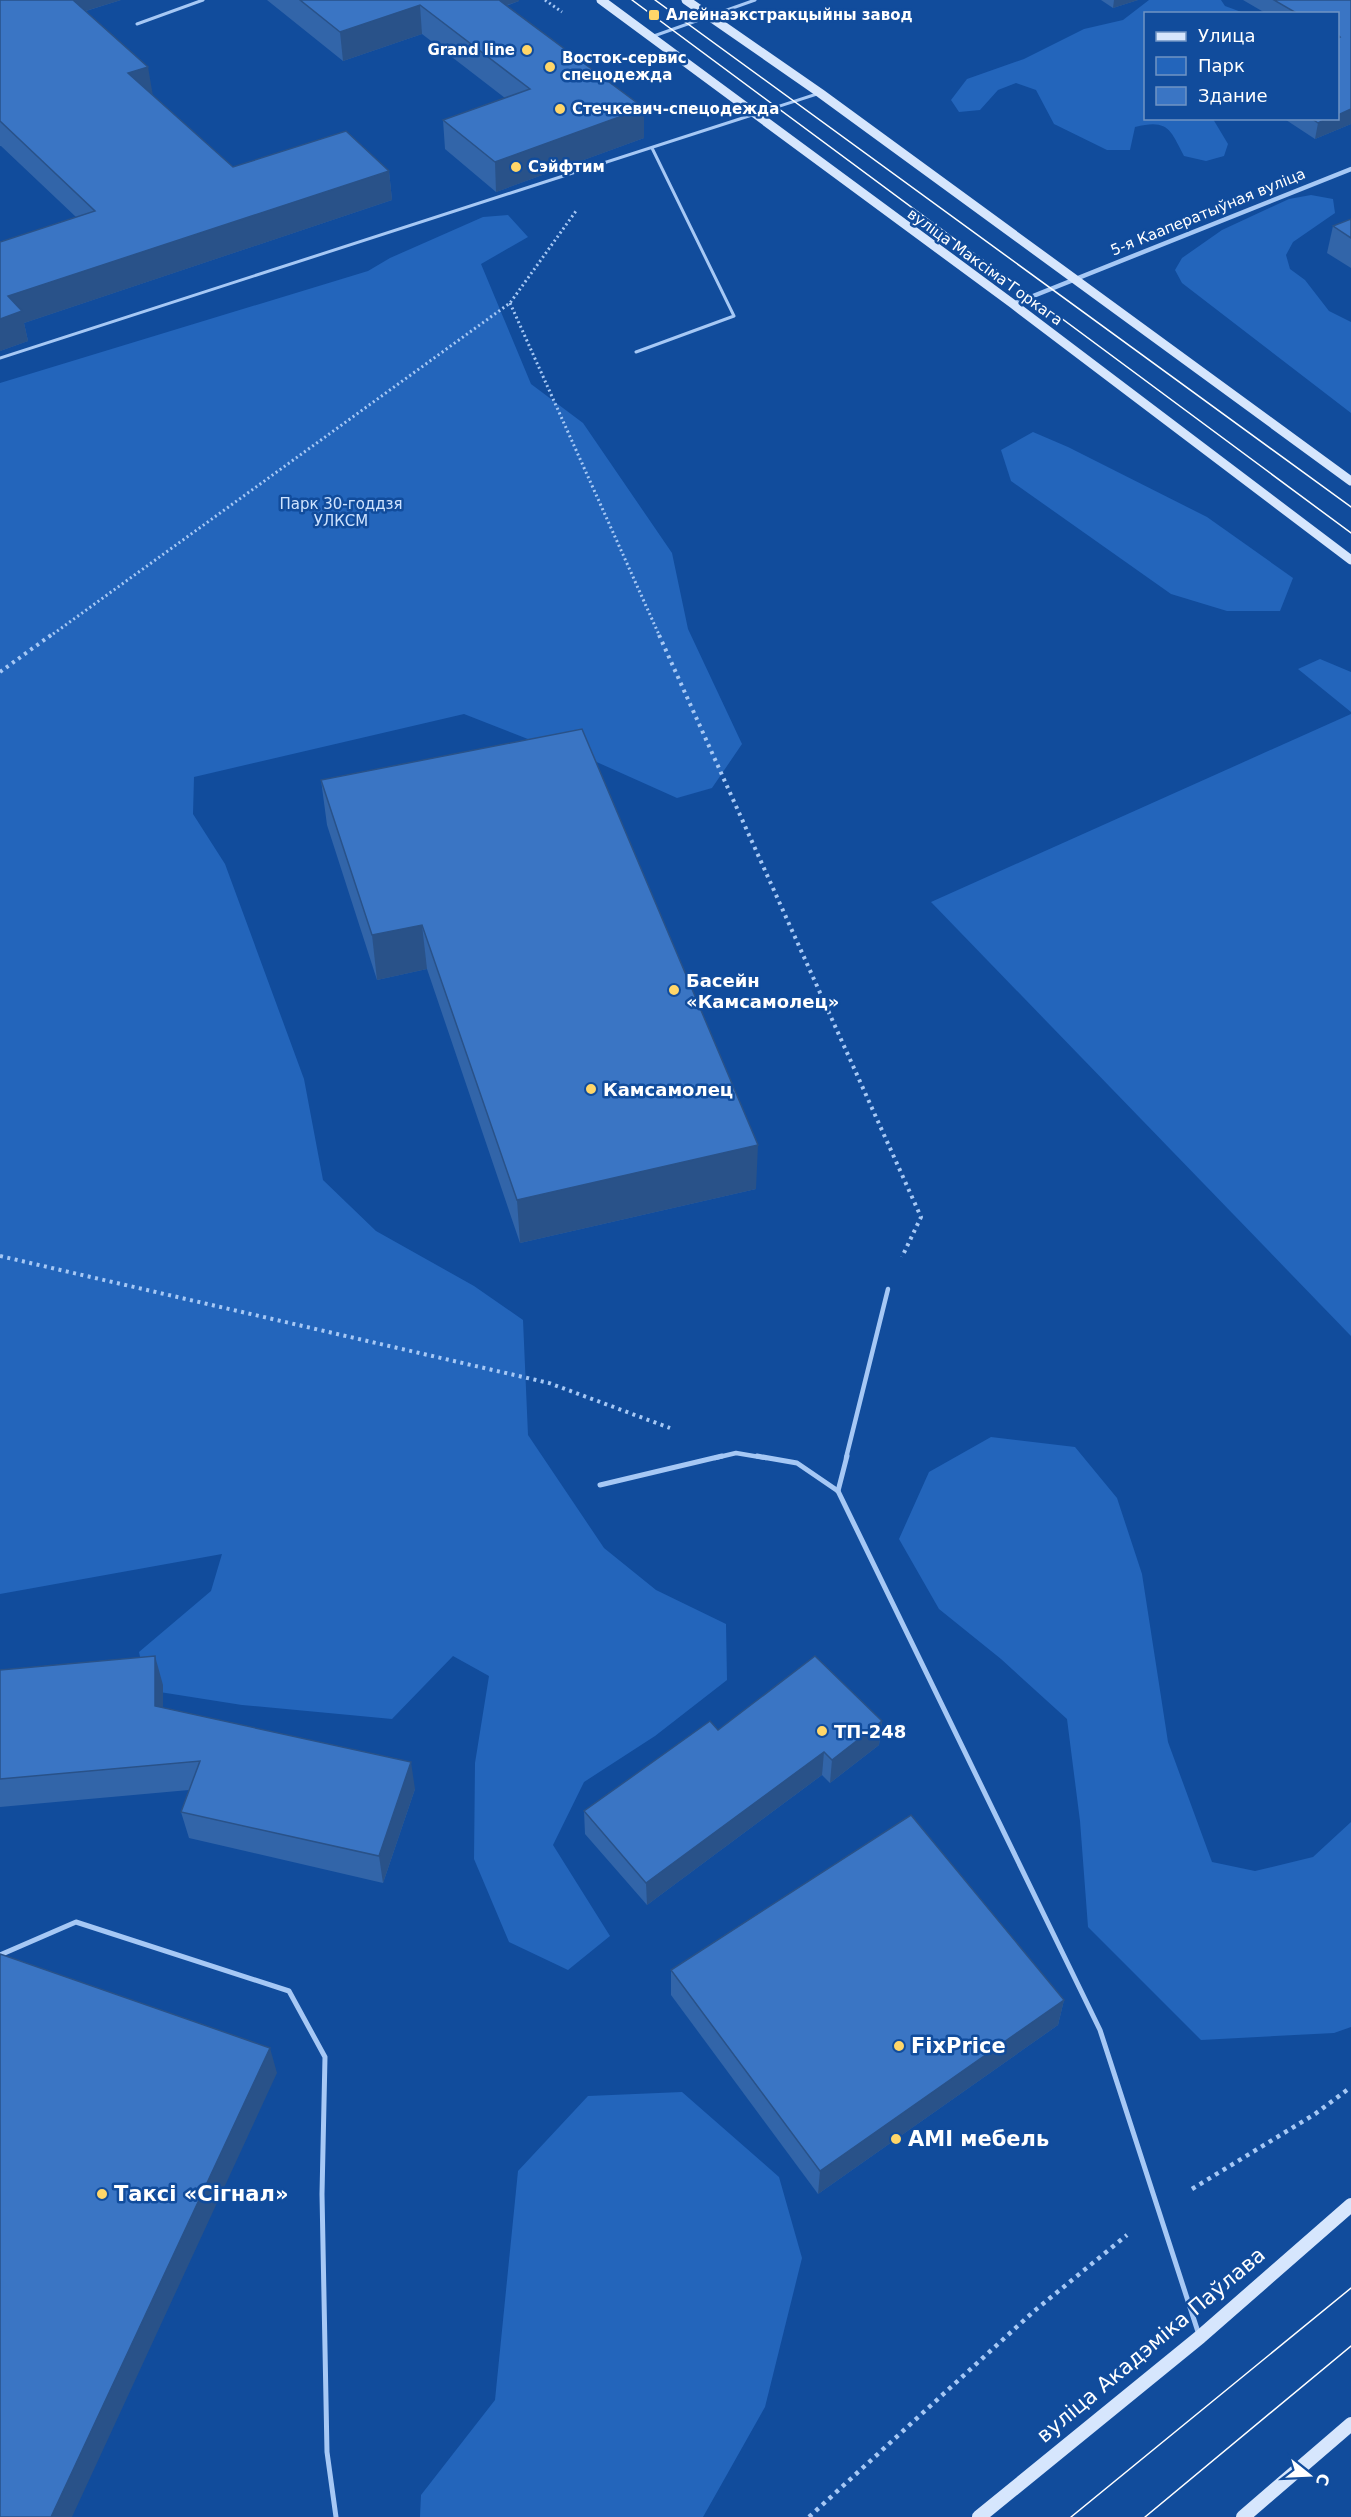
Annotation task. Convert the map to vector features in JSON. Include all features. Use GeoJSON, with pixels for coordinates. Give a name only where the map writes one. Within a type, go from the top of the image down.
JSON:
{"type":"FeatureCollection","features":[{"type":"Feature","properties":{"kind":"main road","name":"вуліца Максіма Горкага"},"geometry":{"type":"LineString","coordinates":[[601,0],[1013,304],[1351,560]]}},
{"type":"Feature","properties":{"kind":"main road"},"geometry":{"type":"LineString","coordinates":[[686,0],[820,93],[1351,481]]}},
{"type":"Feature","properties":{"kind":"main road","name":"вуліца Акадэміка Паўлава"},"geometry":{"type":"LineString","coordinates":[[979,2517],[1200,2337],[1351,2205]]}},
{"type":"Feature","properties":{"kind":"main road"},"geometry":{"type":"LineString","coordinates":[[1243,2517],[1351,2424]]}},
{"type":"Feature","properties":{"kind":"street","name":"5-я Кааператыўная вуліца"},"geometry":{"type":"LineString","coordinates":[[1013,304],[1351,169]]}},
{"type":"Feature","properties":{"kind":"lane"},"geometry":{"type":"LineString","coordinates":[[137,24],[203,0]]}},
{"type":"Feature","properties":{"kind":"lane"},"geometry":{"type":"LineString","coordinates":[[651,37],[755,0]]}},
{"type":"Feature","properties":{"kind":"lane"},"geometry":{"type":"LineString","coordinates":[[0,358],[820,93]]}},
{"type":"Feature","properties":{"kind":"lane"},"geometry":{"type":"LineString","coordinates":[[636,351],[734,316],[652,148]]}},
{"type":"Feature","properties":{"kind":"lane"},"geometry":{"type":"LineString","coordinates":[[838,1491],[888,1289]]}},
{"type":"Feature","properties":{"kind":"lane"},"geometry":{"type":"LineString","coordinates":[[600,1485],[736,1454],[797,1463],[838,1491],[1100,2030],[1200,2337]]}},
{"type":"Feature","properties":{"kind":"lane"},"geometry":{"type":"LineString","coordinates":[[0,1955],[76,1922],[289,1991],[325,2057],[322,2194],[327,2440],[336,2517]]}},
{"type":"Feature","properties":{"kind":"path"},"geometry":{"type":"LineString","coordinates":[[0,672],[510,303],[612,162]]}},
{"type":"Feature","properties":{"kind":"path"},"geometry":{"type":"LineString","coordinates":[[510,303],[921,1217],[888,1289]]}},
{"type":"Feature","properties":{"kind":"path"},"geometry":{"type":"LineString","coordinates":[[0,1256],[549,1383],[736,1454]]}},
{"type":"Feature","properties":{"kind":"path"},"geometry":{"type":"LineString","coordinates":[[809,2517],[1033,2312],[1159,2210],[1315,2114],[1351,2087]]}},
{"type":"Feature","properties":{"kind":"green space"},"geometry":{"type":"Polygon","coordinates":[[[1149,0],[1221,0],[1225,6],[1241,12],[1144,12],[1144,120],[1214,120],[1228,144],[1224,156],[1206,161],[1184,156],[1167,128],[1155,124],[1135,127],[1130,150],[1107,150],[1054,124],[1036,90],[1016,83],[998,90],[980,110],[959,112],[951,100],[967,79],[1024,59],[1084,29],[1123,20],[1149,0]]]}},
{"type":"Feature","properties":{"kind":"green space"},"geometry":{"type":"Polygon","coordinates":[[[1311,195],[1333,199],[1335,213],[1293,242],[1286,255],[1290,269],[1305,280],[1329,311],[1351,322],[1351,413],[1182,283],[1175,270],[1182,258],[1222,230],[1289,199],[1311,195]]]}},
{"type":"Feature","properties":{"kind":"green space","name":"Парк 30-годдзя УЛКСМ"},"geometry":{"type":"Polygon","coordinates":[[[508,215],[528,237],[481,264],[531,384],[583,423],[672,553],[688,629],[742,744],[712,788],[677,798],[581,755],[533,741],[464,714],[194,777],[193,814],[225,864],[304,1079],[323,1180],[376,1231],[474,1286],[523,1320],[528,1435],[604,1548],[656,1590],[726,1624],[727,1680],[655,1736],[584,1782],[553,1845],[610,1936],[568,1970],[509,1942],[474,1859],[475,1763],[489,1676],[453,1656],[392,1719],[242,1705],[147,1690],[139,1652],[211,1591],[222,1554],[0,1594],[0,383],[368,271],[390,258],[483,217],[508,215]]]}},
{"type":"Feature","properties":{"kind":"green space"},"geometry":{"type":"Polygon","coordinates":[[[1033,432],[1068,447],[1207,517],[1293,578],[1280,611],[1227,611],[1171,594],[1011,481],[1001,450],[1033,432]]]}},
{"type":"Feature","properties":{"kind":"green space"},"geometry":{"type":"Polygon","coordinates":[[[1320,659],[1351,672],[1351,712],[1298,669],[1320,659]]]}},
{"type":"Feature","properties":{"kind":"green space"},"geometry":{"type":"Polygon","coordinates":[[[1351,714],[1351,1336],[931,902],[1351,714]]]}},
{"type":"Feature","properties":{"kind":"green space"},"geometry":{"type":"Polygon","coordinates":[[[991,1437],[1075,1447],[1117,1498],[1142,1574],[1168,1742],[1212,1862],[1255,1871],[1313,1857],[1351,1822],[1351,2027],[1334,2033],[1201,2040],[1088,1927],[1080,1821],[1067,1719],[1001,1659],[939,1609],[899,1539],[929,1472],[991,1437]]]}},
{"type":"Feature","properties":{"kind":"green space"},"geometry":{"type":"Polygon","coordinates":[[[682,2092],[779,2177],[802,2258],[765,2407],[703,2517],[420,2517],[421,2495],[495,2400],[518,2171],[588,2096],[682,2092]]]}},
{"type":"Feature","properties":{"kind":"building"},"geometry":{"type":"Polygon","coordinates":[[[0,0],[73,0],[148,67],[128,73],[233,167],[346,131],[389,171],[8,296],[22,311],[0,319],[0,242],[95,211],[0,121],[0,0]]]}},
{"type":"Feature","properties":{"kind":"building"},"geometry":{"type":"Polygon","coordinates":[[[300,0],[499,0],[644,108],[495,162],[443,120],[530,89],[420,5],[340,32],[300,0]]]}},
{"type":"Feature","properties":{"kind":"building"},"geometry":{"type":"Polygon","coordinates":[[[1274,0],[1351,0],[1351,109],[1339,115],[1339,12],[1295,12],[1274,0]]]}},
{"type":"Feature","properties":{"kind":"building"},"geometry":{"type":"Polygon","coordinates":[[[1351,219],[1351,238],[1333,226],[1351,219]]]}},
{"type":"Feature","properties":{"kind":"building","name":"Камсамолец"},"geometry":{"type":"Polygon","coordinates":[[[582,729],[758,1145],[517,1200],[422,925],[372,935],[321,780],[582,729]]]}},
{"type":"Feature","properties":{"kind":"building"},"geometry":{"type":"Polygon","coordinates":[[[155,1656],[155,1706],[411,1762],[379,1856],[181,1812],[200,1761],[0,1779],[0,1670],[155,1656]]]}},
{"type":"Feature","properties":{"kind":"building"},"geometry":{"type":"Polygon","coordinates":[[[815,1656],[882,1721],[832,1760],[824,1752],[646,1883],[584,1811],[710,1721],[718,1730],[815,1656]]]}},
{"type":"Feature","properties":{"kind":"building"},"geometry":{"type":"Polygon","coordinates":[[[911,1815],[1064,2000],[820,2171],[671,1970],[911,1815]]]}},
{"type":"Feature","properties":{"kind":"building"},"geometry":{"type":"Polygon","coordinates":[[[0,1954],[270,2048],[51,2517],[0,2517],[0,1954]]]}},
{"type":"Feature","properties":{"kind":"tram line"},"geometry":{"type":"LineString","coordinates":[[632,0],[1351,533]]}},
{"type":"Feature","properties":{"kind":"tram line"},"geometry":{"type":"LineString","coordinates":[[655,0],[1351,507]]}},
{"type":"Feature","properties":{"kind":"tram line"},"geometry":{"type":"LineString","coordinates":[[1071,2517],[1351,2288]]}},
{"type":"Feature","properties":{"kind":"tram line"},"geometry":{"type":"LineString","coordinates":[[1145,2517],[1351,2346]]}},
{"type":"Feature","properties":{"kind":"place","name":"Алейнаэкстракцыйны завод"},"geometry":{"type":"Point","coordinates":[654,15]}},
{"type":"Feature","properties":{"kind":"place","name":"Grand line"},"geometry":{"type":"Point","coordinates":[527,50]}},
{"type":"Feature","properties":{"kind":"place","name":"Восток-сервис спецодежда"},"geometry":{"type":"Point","coordinates":[550,67]}},
{"type":"Feature","properties":{"kind":"place","name":"Стечкевич-спецодежда"},"geometry":{"type":"Point","coordinates":[560,109]}},
{"type":"Feature","properties":{"kind":"place","name":"Сэйфтим"},"geometry":{"type":"Point","coordinates":[516,167]}},
{"type":"Feature","properties":{"kind":"place","name":"Басейн «Камсамолец»"},"geometry":{"type":"Point","coordinates":[674,990]}},
{"type":"Feature","properties":{"kind":"place","name":"Камсамолец"},"geometry":{"type":"Point","coordinates":[591,1089]}},
{"type":"Feature","properties":{"kind":"place","name":"ТП-248"},"geometry":{"type":"Point","coordinates":[822,1731]}},
{"type":"Feature","properties":{"kind":"place","name":"FixPrice"},"geometry":{"type":"Point","coordinates":[899,2046]}},
{"type":"Feature","properties":{"kind":"place","name":"AMI мебель"},"geometry":{"type":"Point","coordinates":[896,2139]}},
{"type":"Feature","properties":{"kind":"place","name":"Таксі «Сігнал»"},"geometry":{"type":"Point","coordinates":[102,2194]}}]}
